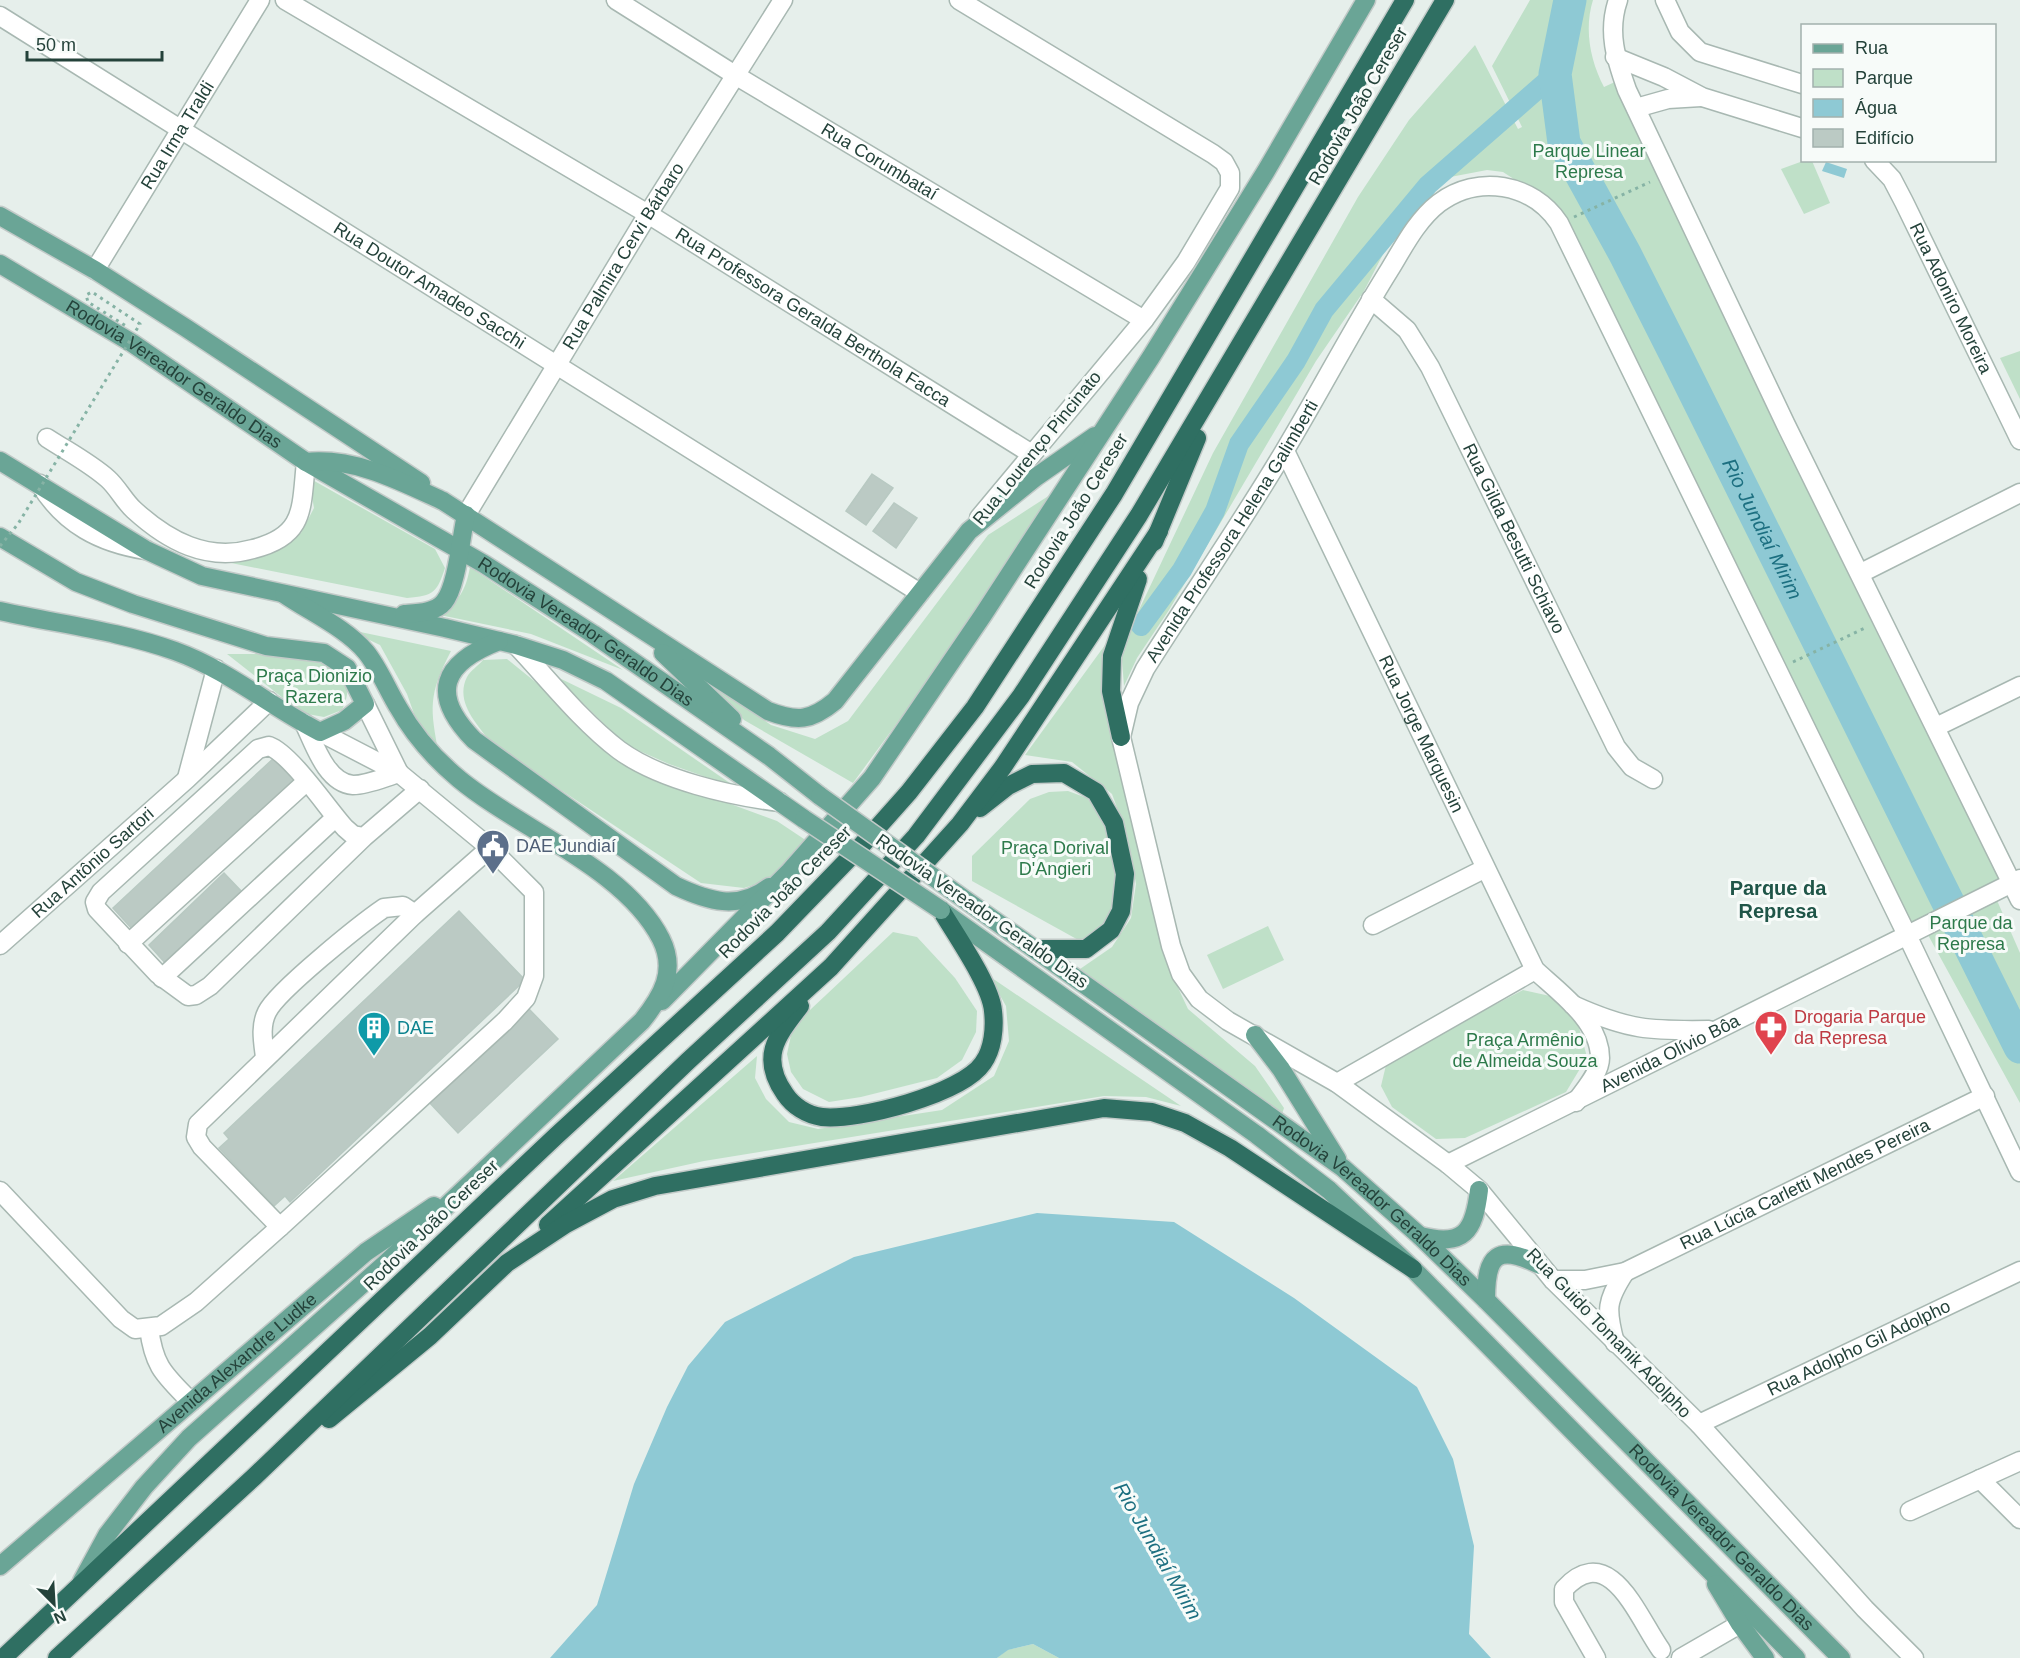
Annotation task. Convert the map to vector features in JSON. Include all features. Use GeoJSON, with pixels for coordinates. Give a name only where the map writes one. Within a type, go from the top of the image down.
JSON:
{"type":"FeatureCollection","features":[{"type":"Feature","properties":{"kind":"highway","name":"Rodovia João Cereser"},"geometry":{"type":"LineString","coordinates":[[3,1658],[556,1136],[777,933],[861,846],[909,792],[975,707],[1114,494],[1406,0]]}},
{"type":"Feature","properties":{"kind":"highway","name":"Rodovia João Cereser"},"geometry":{"type":"LineString","coordinates":[[57,1658],[254,1478],[679,1069],[828,932],[916,836],[1021,696],[1139,515],[1218,386],[1445,0]]}},
{"type":"Feature","properties":{"kind":"highway"},"geometry":{"type":"LineString","coordinates":[[1121,737],[1112,691],[1112,656],[1132,590],[1159,531],[1218,386]]}},
{"type":"Feature","properties":{"kind":"highway"},"geometry":{"type":"LineString","coordinates":[[941,910],[975,968],[993,1008],[993,1030],[989,1050],[982,1064],[946,1091],[860,1113],[822,1117],[793,1106],[774,1076],[771,1060],[779,1034],[831,967],[960,824],[1003,767],[1159,531]]}},
{"type":"Feature","properties":{"kind":"highway"},"geometry":{"type":"LineString","coordinates":[[960,824],[1008,786],[1032,774],[1064,773],[1095,792],[1114,823],[1125,874],[1121,910],[1111,930],[1086,949],[1035,949]]}},
{"type":"Feature","properties":{"kind":"highway"},"geometry":{"type":"LineString","coordinates":[[254,1478],[430,1336],[831,967]]}},
{"type":"Feature","properties":{"kind":"highway"},"geometry":{"type":"LineString","coordinates":[[507,1263],[566,1224],[613,1199],[655,1186],[1104,1108],[1152,1112],[1185,1123],[1230,1148],[1413,1269]]}},
{"type":"Feature","properties":{"kind":"main road"},"geometry":{"type":"LineString","coordinates":[[82,1581],[107,1535],[144,1487],[189,1438],[386,1263],[642,1021],[790,872],[872,778],[1103,430],[1266,171],[1366,0]]}},
{"type":"Feature","properties":{"kind":"main road"},"geometry":{"type":"LineString","coordinates":[[0,216],[95,270],[409,473],[443,501]]}},
{"type":"Feature","properties":{"kind":"main road","name":"Rodovia Vereador Geraldo Dias"},"geometry":{"type":"LineString","coordinates":[[0,264],[132,343],[306,462],[458,549],[593,634],[770,756],[820,796],[1343,1168],[1420,1236],[1486,1300],[1840,1658]]}},
{"type":"Feature","properties":{"kind":"main road"},"geometry":{"type":"LineString","coordinates":[[969,531],[1036,477],[1103,430]]}},
{"type":"Feature","properties":{"kind":"main road","name":"Rodovia Vereador Geraldo Dias"},"geometry":{"type":"LineString","coordinates":[[0,461],[146,550],[194,573],[231,584],[386,615],[508,643],[563,660],[606,681],[804,819],[941,910],[1266,1142],[1329,1190],[1413,1269],[1704,1561],[1796,1658]]}},
{"type":"Feature","properties":{"kind":"main road"},"geometry":{"type":"LineString","coordinates":[[306,462],[322,461],[352,465],[400,481],[443,501],[466,515],[626,619],[770,756]]}},
{"type":"Feature","properties":{"kind":"main road"},"geometry":{"type":"LineString","coordinates":[[386,615],[431,611],[444,603],[450,591],[466,515]]}},
{"type":"Feature","properties":{"kind":"main road","name":"Rua Lourenço Pincinato"},"geometry":{"type":"LineString","coordinates":[[626,619],[768,711],[787,718],[799,719],[812,716],[835,701],[969,531]]}},
{"type":"Feature","properties":{"kind":"main road"},"geometry":{"type":"LineString","coordinates":[[0,537],[76,582],[133,604],[266,646],[324,653],[347,668],[365,704],[345,721],[312,728],[216,669],[176,651],[75,625],[0,612]]}},
{"type":"Feature","properties":{"kind":"main road"},"geometry":{"type":"LineString","coordinates":[[284,594],[365,651],[399,710],[423,743],[461,781],[620,889],[647,918],[661,940],[668,963],[666,983],[659,1000],[642,1021]]}},
{"type":"Feature","properties":{"kind":"main road"},"geometry":{"type":"LineString","coordinates":[[508,643],[475,651],[460,661],[449,676],[447,692],[450,709],[460,726],[474,740],[676,886],[704,900],[724,903],[762,892],[790,872]]}},
{"type":"Feature","properties":{"kind":"main road"},"geometry":{"type":"LineString","coordinates":[[1255,1035],[1281,1069],[1343,1168]]}},
{"type":"Feature","properties":{"kind":"main road","name":"Avenida Alexandre Ludke"},"geometry":{"type":"LineString","coordinates":[[0,1566],[366,1252],[482,1172]]}},
{"type":"Feature","properties":{"kind":"main road"},"geometry":{"type":"LineString","coordinates":[[1420,1236],[1441,1241],[1453,1240],[1466,1234],[1476,1211],[1479,1190]]}},
{"type":"Feature","properties":{"kind":"main road"},"geometry":{"type":"LineString","coordinates":[[1486,1300],[1487,1271],[1497,1257],[1508,1253],[1518,1254],[1539,1265]]}},
{"type":"Feature","properties":{"kind":"main road"},"geometry":{"type":"LineString","coordinates":[[1704,1561],[1740,1624],[1765,1658]]}},
{"type":"Feature","properties":{"kind":"street","name":"Rua Irma Traldi"},"geometry":{"type":"LineString","coordinates":[[95,270],[260,0]]}},
{"type":"Feature","properties":{"kind":"street","name":"Rua Professora Geralda Berthola Facca"},"geometry":{"type":"LineString","coordinates":[[285,0],[648,214],[1030,453]]}},
{"type":"Feature","properties":{"kind":"street","name":"Rua Corumbataí"},"geometry":{"type":"LineString","coordinates":[[616,0],[735,75],[1144,320]]}},
{"type":"Feature","properties":{"kind":"street","name":"Rua Palmira Cervi Bárbaro"},"geometry":{"type":"LineString","coordinates":[[466,515],[555,365],[783,0]]}},
{"type":"Feature","properties":{"kind":"street","name":"Rua Lourenço Pincinato"},"geometry":{"type":"LineString","coordinates":[[959,0],[1213,154],[1224,162],[1230,173],[1230,188],[1186,262],[1144,320],[1030,453],[969,531]]}},
{"type":"Feature","properties":{"kind":"street"},"geometry":{"type":"LineString","coordinates":[[1618,0],[1611,29],[1615,57],[1636,108],[1785,423],[1936,727],[2016,881],[2020,900]]}},
{"type":"Feature","properties":{"kind":"street"},"geometry":{"type":"LineString","coordinates":[[1665,0],[1680,32],[1700,52],[1801,83]]}},
{"type":"Feature","properties":{"kind":"street","name":"Rua Doutor Amadeo Sacchi"},"geometry":{"type":"LineString","coordinates":[[0,16],[921,592]]}},
{"type":"Feature","properties":{"kind":"street"},"geometry":{"type":"LineString","coordinates":[[1615,57],[1664,77],[1702,97],[1801,127]]}},
{"type":"Feature","properties":{"kind":"street"},"geometry":{"type":"LineString","coordinates":[[1636,108],[1668,99],[1702,97]]}},
{"type":"Feature","properties":{"kind":"street","name":"Rua Adoniro Moreira"},"geometry":{"type":"LineString","coordinates":[[1876,162],[1892,179],[1904,202],[2020,440]]}},
{"type":"Feature","properties":{"kind":"street","name":"Avenida Professora Helena Galimberti"},"geometry":{"type":"LineString","coordinates":[[1163,914],[1121,737],[1129,703],[1145,669],[1285,451],[1371,298],[1422,220],[1438,204],[1464,190],[1490,186],[1506,187],[1528,194],[1550,209],[1559,223],[1907,935]]}},
{"type":"Feature","properties":{"kind":"street","name":"Rua Gilda Besutti Schiavo"},"geometry":{"type":"LineString","coordinates":[[1371,298],[1407,330],[1430,367],[1616,747],[1632,767],[1653,779]]}},
{"type":"Feature","properties":{"kind":"street"},"geometry":{"type":"LineString","coordinates":[[47,438],[106,478],[133,508],[162,532],[190,547],[213,554],[236,554],[268,546],[285,536],[295,526],[302,507],[306,462]]}},
{"type":"Feature","properties":{"kind":"street","name":"Rua Jorge Marquesin"},"geometry":{"type":"LineString","coordinates":[[1285,451],[1484,869],[1535,970],[1572,1004],[1588,1026],[1597,1044],[1600,1059],[1592,1080],[1576,1102]]}},
{"type":"Feature","properties":{"kind":"street"},"geometry":{"type":"LineString","coordinates":[[1861,573],[2020,493]]}},
{"type":"Feature","properties":{"kind":"street"},"geometry":{"type":"LineString","coordinates":[[213,554],[231,584]]}},
{"type":"Feature","properties":{"kind":"street"},"geometry":{"type":"LineString","coordinates":[[508,643],[620,751],[653,768],[724,794],[780,802]]}},
{"type":"Feature","properties":{"kind":"street"},"geometry":{"type":"LineString","coordinates":[[187,779],[216,669]]}},
{"type":"Feature","properties":{"kind":"street"},"geometry":{"type":"LineString","coordinates":[[1936,727],[2020,686]]}},
{"type":"Feature","properties":{"kind":"street","name":"Rua Antônio Sartori"},"geometry":{"type":"LineString","coordinates":[[0,945],[187,779],[269,701]]}},
{"type":"Feature","properties":{"kind":"street"},"geometry":{"type":"LineString","coordinates":[[365,704],[399,773]]}},
{"type":"Feature","properties":{"kind":"street"},"geometry":{"type":"LineString","coordinates":[[312,728],[322,761],[339,779],[351,785],[399,773]]}},
{"type":"Feature","properties":{"kind":"street"},"geometry":{"type":"LineString","coordinates":[[0,1191],[121,1319],[135,1329],[161,1326],[196,1302],[280,1227],[505,1021],[526,998],[534,969],[534,892],[490,848],[399,773],[312,728]]}},
{"type":"Feature","properties":{"kind":"street"},"geometry":{"type":"LineString","coordinates":[[364,837],[353,835],[335,818],[277,749],[269,746],[258,749],[110,884],[95,902],[97,909],[162,978],[188,996],[196,995],[210,986],[364,837],[420,789]]}},
{"type":"Feature","properties":{"kind":"street"},"geometry":{"type":"LineString","coordinates":[[128,944],[306,782]]}},
{"type":"Feature","properties":{"kind":"street"},"geometry":{"type":"LineString","coordinates":[[162,978],[335,818]]}},
{"type":"Feature","properties":{"kind":"street"},"geometry":{"type":"LineString","coordinates":[[280,1227],[202,1147],[196,1137],[198,1124],[415,914],[490,848]]}},
{"type":"Feature","properties":{"kind":"street"},"geometry":{"type":"LineString","coordinates":[[1373,924],[1484,869]]}},
{"type":"Feature","properties":{"kind":"street","name":"Avenida Olívio Bôa"},"geometry":{"type":"LineString","coordinates":[[1448,1164],[2016,881]]}},
{"type":"Feature","properties":{"kind":"street"},"geometry":{"type":"LineString","coordinates":[[265,1057],[263,1021],[268,1009],[293,984],[384,908],[403,906],[415,914]]}},
{"type":"Feature","properties":{"kind":"street","name":"Rua Guido Tomanik Adolpho"},"geometry":{"type":"LineString","coordinates":[[1163,914],[1181,974],[1198,999],[1228,1021],[1337,1083],[1448,1164],[1479,1190],[1552,1280],[1699,1424],[1865,1609],[1914,1658]]}},
{"type":"Feature","properties":{"kind":"street"},"geometry":{"type":"LineString","coordinates":[[1907,935],[2020,1172]]}},
{"type":"Feature","properties":{"kind":"street"},"geometry":{"type":"LineString","coordinates":[[1337,1083],[1535,970]]}},
{"type":"Feature","properties":{"kind":"street","name":"Rua Jorge Marquesin"},"geometry":{"type":"LineString","coordinates":[[1572,1004],[1623,1026],[1651,1031],[1716,1030]]}},
{"type":"Feature","properties":{"kind":"street","name":"Rua Lúcia Carletti Mendes Pereira"},"geometry":{"type":"LineString","coordinates":[[1552,1280],[1585,1280],[1625,1272],[1985,1096]]}},
{"type":"Feature","properties":{"kind":"street","name":"Rua Adolpho Gil Adolpho"},"geometry":{"type":"LineString","coordinates":[[1699,1424],[2020,1271]]}},
{"type":"Feature","properties":{"kind":"street"},"geometry":{"type":"LineString","coordinates":[[1615,1344],[1607,1311],[1610,1295],[1625,1272]]}},
{"type":"Feature","properties":{"kind":"street"},"geometry":{"type":"LineString","coordinates":[[149,1328],[153,1355],[158,1364],[191,1402]]}},
{"type":"Feature","properties":{"kind":"street"},"geometry":{"type":"LineString","coordinates":[[1910,1511],[2020,1461]]}},
{"type":"Feature","properties":{"kind":"street"},"geometry":{"type":"LineString","coordinates":[[1980,1479],[2020,1519]]}},
{"type":"Feature","properties":{"kind":"street"},"geometry":{"type":"LineString","coordinates":[[1596,1658],[1564,1602],[1564,1590],[1573,1580],[1590,1573],[1604,1573],[1617,1582],[1661,1655]]}},
{"type":"Feature","properties":{"kind":"street"},"geometry":{"type":"LineString","coordinates":[[1681,1658],[1740,1624]]}},
{"type":"Feature","properties":{"kind":"path"},"geometry":{"type":"LineString","coordinates":[[1569,219],[1649,182]]}},
{"type":"Feature","properties":{"kind":"path"},"geometry":{"type":"LineString","coordinates":[[0,546],[18,524],[140,324],[92,292],[86,295],[88,302],[126,326]]}},
{"type":"Feature","properties":{"kind":"path"},"geometry":{"type":"LineString","coordinates":[[1798,659],[1849,635]]}},
{"type":"Feature","properties":{"kind":"green space","name":"Parque Linear Represa"},"geometry":{"type":"Polygon","coordinates":[[[1530,0],[1593,0],[1589,33],[1592,55],[1599,77],[1604,87],[1617,81],[1800,475],[1899,678],[1924,715],[2006,882],[1992,889],[2020,953],[2020,1103],[1922,924],[1911,930],[1543,198],[1503,172],[1487,170],[1445,178],[1428,193],[1394,233],[1364,291],[1316,361],[1169,610],[1137,658],[1124,686],[1121,648],[1213,453],[1358,197],[1409,120],[1475,45],[1518,129],[1522,127],[1492,66],[1530,0]]]}},
{"type":"Feature","properties":{"kind":"green space"},"geometry":{"type":"Polygon","coordinates":[[[1801,162],[1812,162],[1830,203],[1804,214],[1781,169],[1801,162]]]}},
{"type":"Feature","properties":{"kind":"green space"},"geometry":{"type":"Polygon","coordinates":[[[2020,351],[2020,399],[2000,358],[2020,351]]]}},
{"type":"Feature","properties":{"kind":"green space"},"geometry":{"type":"Polygon","coordinates":[[[309,478],[435,549],[445,568],[437,588],[423,596],[407,598],[226,562],[252,559],[278,550],[301,533],[314,508],[309,478]]]}},
{"type":"Feature","properties":{"kind":"green space"},"geometry":{"type":"Polygon","coordinates":[[[1067,484],[1005,576],[853,783],[744,720],[699,674],[771,725],[815,739],[848,721],[988,535],[1067,484]]]}},
{"type":"Feature","properties":{"kind":"green space"},"geometry":{"type":"Polygon","coordinates":[[[470,567],[623,670],[531,634],[440,615],[461,594],[470,567]]]}},
{"type":"Feature","properties":{"kind":"green space"},"geometry":{"type":"Polygon","coordinates":[[[346,629],[451,651],[438,679],[433,702],[439,755],[418,725],[407,694],[380,645],[346,629]]]}},
{"type":"Feature","properties":{"kind":"green space"},"geometry":{"type":"Polygon","coordinates":[[[1105,645],[1103,685],[1166,962],[1188,1009],[1255,1066],[1284,1108],[1282,1114],[1080,969],[1112,947],[1131,918],[1136,884],[1127,835],[1112,794],[1072,762],[1025,755],[1105,645]]]}},
{"type":"Feature","properties":{"kind":"green space","name":"Praça Dionizio Razera"},"geometry":{"type":"Polygon","coordinates":[[[227,654],[289,655],[330,664],[343,674],[348,689],[342,710],[324,717],[302,713],[227,654]]]}},
{"type":"Feature","properties":{"kind":"green space"},"geometry":{"type":"Polygon","coordinates":[[[507,659],[549,693],[598,743],[717,799],[777,821],[813,845],[782,876],[744,888],[701,883],[493,745],[470,714],[464,696],[464,687],[468,675],[483,660],[507,659]]]}},
{"type":"Feature","properties":{"kind":"green space"},"geometry":{"type":"Polygon","coordinates":[[[555,676],[621,708],[737,788],[669,764],[626,745],[555,676]]]}},
{"type":"Feature","properties":{"kind":"green space","name":"Praça Dorival D'Angieri"},"geometry":{"type":"Polygon","coordinates":[[[1068,791],[1087,798],[1101,815],[1110,836],[1122,900],[1104,935],[1082,942],[972,881],[972,856],[1030,799],[1049,792],[1068,791]]]}},
{"type":"Feature","properties":{"kind":"green space"},"geometry":{"type":"Polygon","coordinates":[[[1268,926],[1284,960],[1223,989],[1207,955],[1268,926]]]}},
{"type":"Feature","properties":{"kind":"green space"},"geometry":{"type":"Polygon","coordinates":[[[893,932],[917,937],[955,978],[977,1011],[976,1032],[962,1060],[937,1078],[861,1097],[829,1102],[803,1089],[791,1072],[787,1054],[793,1026],[893,932]]]}},
{"type":"Feature","properties":{"kind":"green space"},"geometry":{"type":"Polygon","coordinates":[[[989,976],[1181,1106],[1146,1097],[1104,1096],[704,1161],[613,1181],[757,1056],[755,1078],[766,1099],[789,1122],[818,1129],[942,1110],[994,1076],[1009,1041],[1006,1006],[989,976]]]}},
{"type":"Feature","properties":{"kind":"green space","name":"Praça Armênio de Almeida Souza"},"geometry":{"type":"Polygon","coordinates":[[[1523,990],[1550,996],[1578,1024],[1587,1057],[1566,1092],[1465,1138],[1436,1139],[1392,1107],[1381,1086],[1387,1061],[1523,990]]]}},
{"type":"Feature","properties":{"kind":"green space"},"geometry":{"type":"Polygon","coordinates":[[[1033,1644],[1059,1658],[997,1658],[1007,1650],[1033,1644]]]}},
{"type":"Feature","properties":{"kind":"water"},"geometry":{"type":"Polygon","coordinates":[[[1826,162],[1847,169],[1844,178],[1822,171],[1826,162]]]}},
{"type":"Feature","properties":{"kind":"water"},"geometry":{"type":"Polygon","coordinates":[[[1037,1213],[1174,1222],[1294,1298],[1417,1387],[1453,1459],[1474,1546],[1469,1634],[1491,1658],[1059,1658],[1033,1644],[1008,1650],[997,1658],[550,1658],[597,1605],[634,1484],[667,1407],[688,1366],[725,1322],[854,1257],[1037,1213]]]}},
{"type":"Feature","properties":{"kind":"building"},"geometry":{"type":"Polygon","coordinates":[[[872,474],[893,488],[866,525],[846,511],[872,474]]]}},
{"type":"Feature","properties":{"kind":"building"},"geometry":{"type":"Polygon","coordinates":[[[894,503],[917,518],[896,548],[873,531],[894,503]]]}},
{"type":"Feature","properties":{"kind":"building"},"geometry":{"type":"Polygon","coordinates":[[[275,757],[295,779],[133,930],[113,908],[275,757]]]}},
{"type":"Feature","properties":{"kind":"building"},"geometry":{"type":"Polygon","coordinates":[[[224,873],[243,893],[167,965],[149,945],[224,873]]]}},
{"type":"Feature","properties":{"kind":"building","name":"DAE"},"geometry":{"type":"Polygon","coordinates":[[[459,911],[525,980],[290,1202],[285,1196],[274,1206],[219,1148],[229,1139],[224,1133],[459,911]]]}},
{"type":"Feature","properties":{"kind":"building"},"geometry":{"type":"Polygon","coordinates":[[[528,1008],[558,1039],[458,1133],[428,1101],[528,1008]]]}},
{"type":"Feature","properties":{"kind":"waterway","name":"Rio Jundiaí Mirim"},"geometry":{"type":"LineString","coordinates":[[1570,0],[1555,74],[1564,143],[1625,254],[1676,355],[2020,1047]]}},
{"type":"Feature","properties":{"kind":"waterway"},"geometry":{"type":"LineString","coordinates":[[1141,626],[1182,570],[1215,511],[1239,444],[1296,361],[1324,310],[1428,185],[1555,74]]}},
{"type":"Feature","properties":{"kind":"place","name":"DAE Jundiaí"},"geometry":{"type":"Point","coordinates":[493,875]}},
{"type":"Feature","properties":{"kind":"place","name":"Drogaria Parque da Represa"},"geometry":{"type":"Point","coordinates":[1771,1056]}},
{"type":"Feature","properties":{"kind":"place","name":"DAE"},"geometry":{"type":"Point","coordinates":[374,1057]}},
{"type":"Feature","properties":{"kind":"district","name":"Parque da Represa"},"geometry":{"type":"Point","coordinates":[1778,900]}}]}
